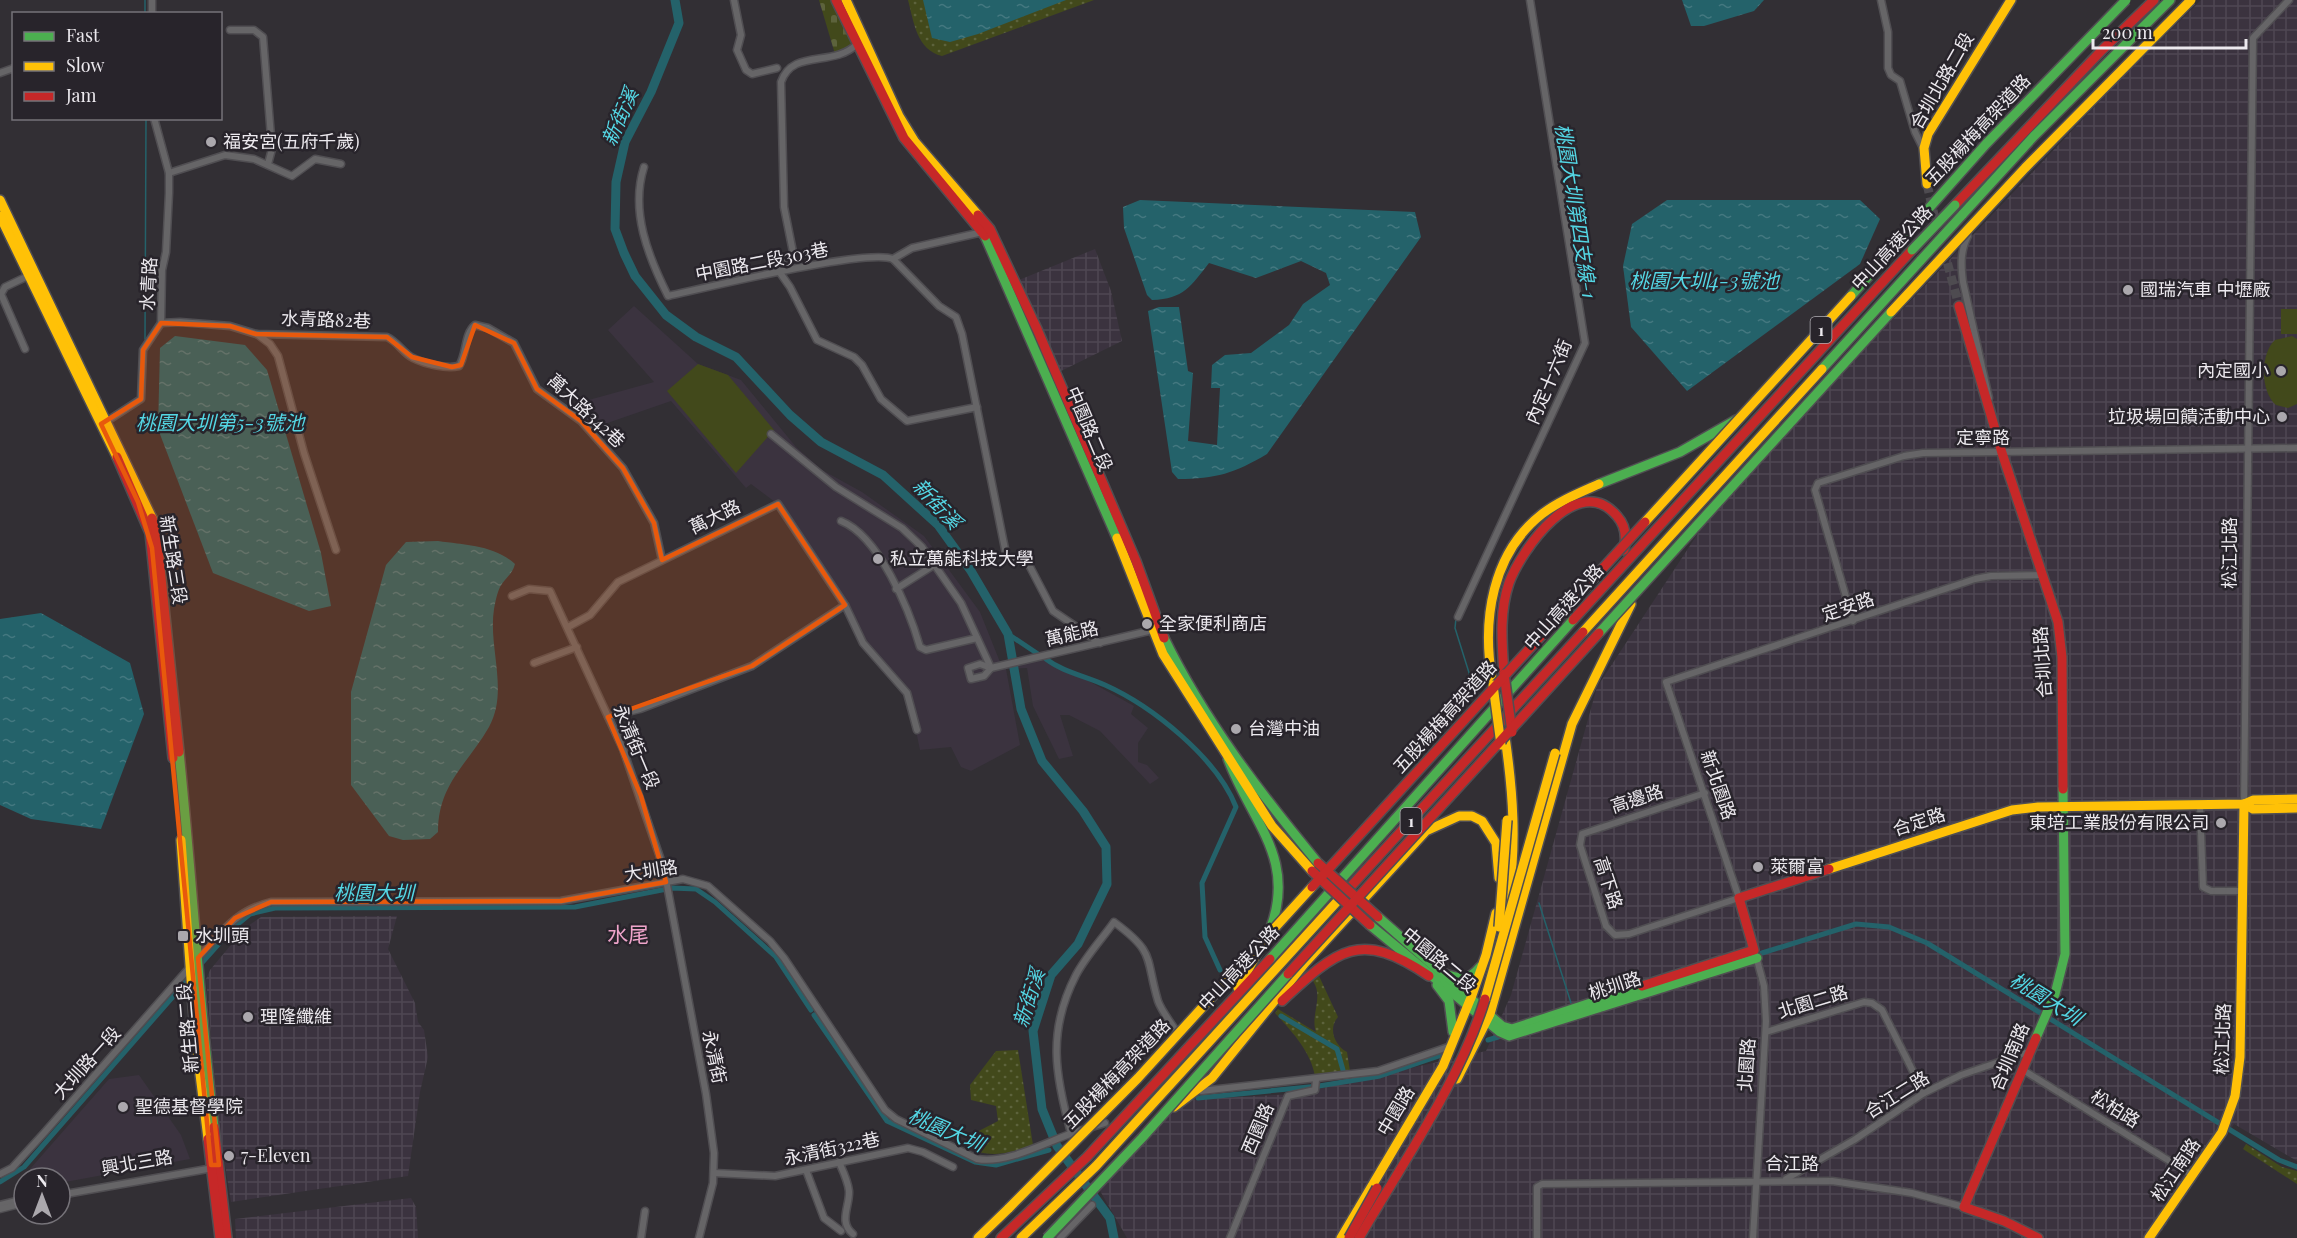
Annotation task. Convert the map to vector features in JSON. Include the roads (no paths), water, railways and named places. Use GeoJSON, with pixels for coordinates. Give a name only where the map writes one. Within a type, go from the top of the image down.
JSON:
{"type":"FeatureCollection","features":[{"type":"Feature","properties":{"kind":"main road","name":"中園路二段"},"geometry":{"type":"LineString","coordinates":[[837,0],[915,142],[987,231],[1037,329],[1136,561],[1156,629],[1183,688],[1228,759],[1272,825],[1370,925],[1488,1017]]}},
{"type":"Feature","properties":{"kind":"main road","name":"中園路二段"},"geometry":{"type":"LineString","coordinates":[[846,0],[861,42]]}},
{"type":"Feature","properties":{"kind":"main road","name":"合圳北路二段"},"geometry":{"type":"LineString","coordinates":[[1927,184],[1924,148],[1934,122],[2011,0]]}},
{"type":"Feature","properties":{"kind":"main road","name":"五股楊梅高架道路"},"geometry":{"type":"LineString","coordinates":[[978,1238],[1138,1078],[1853,294],[1936,199],[2065,61],[2126,0]]}},
{"type":"Feature","properties":{"kind":"main road","name":"中山高速公路"},"geometry":{"type":"LineString","coordinates":[[1001,1238],[1087,1157],[1229,1004],[1570,623],[1912,250],[2102,50],[2154,0]]}},
{"type":"Feature","properties":{"kind":"main road","name":"中山高速公路"},"geometry":{"type":"LineString","coordinates":[[1021,1238],[1096,1166],[2034,136],[2170,0]]}},
{"type":"Feature","properties":{"kind":"main road","name":"1"},"geometry":{"type":"LineString","coordinates":[[1047,1238],[1142,1138],[1396,853],[1864,341],[2025,168],[2190,0]]}},
{"type":"Feature","properties":{"kind":"main road","name":"新生路三段"},"geometry":{"type":"LineString","coordinates":[[0,200],[104,423],[150,533],[179,814],[191,966]]}},
{"type":"Feature","properties":{"kind":"main road","name":"新生路三段"},"geometry":{"type":"LineString","coordinates":[[0,216],[28,276],[147,504],[156,529],[198,958]]}},
{"type":"Feature","properties":{"kind":"main road"},"geometry":{"type":"LineString","coordinates":[[1959,306],[2002,453]]}},
{"type":"Feature","properties":{"kind":"main road"},"geometry":{"type":"LineString","coordinates":[[1441,1106],[1479,1010],[1501,931],[1513,866],[1513,797],[1494,647],[1497,610],[1507,572],[1519,549],[1555,505],[1599,483],[1675,455],[1752,410],[1789,384]]}},
{"type":"Feature","properties":{"kind":"main road","name":"合圳北路"},"geometry":{"type":"LineString","coordinates":[[2002,453],[2058,622],[2062,657],[2062,807]]}},
{"type":"Feature","properties":{"kind":"main road"},"geometry":{"type":"LineString","coordinates":[[1361,1238],[1451,1079],[1478,1023],[1501,949],[1515,891],[1555,753],[1580,691],[1630,604],[1725,474]]}},
{"type":"Feature","properties":{"kind":"main road"},"geometry":{"type":"LineString","coordinates":[[1514,924],[1520,828],[1498,677],[1504,604],[1515,565],[1553,518],[1574,506],[1592,502],[1610,508],[1626,531],[1626,544],[1619,559],[1570,623]]}},
{"type":"Feature","properties":{"kind":"main road"},"geometry":{"type":"LineString","coordinates":[[1514,924],[1572,724],[1630,604]]}},
{"type":"Feature","properties":{"kind":"main road","name":"中園路二段"},"geometry":{"type":"LineString","coordinates":[[1156,629],[1180,671],[1258,790],[1315,867],[1378,917],[1442,973],[1469,1002]]}},
{"type":"Feature","properties":{"kind":"main road"},"geometry":{"type":"LineString","coordinates":[[1349,1238],[1442,1078],[1470,1021],[1498,928],[1506,860],[1506,738]]}},
{"type":"Feature","properties":{"kind":"main road"},"geometry":{"type":"LineString","coordinates":[[1228,759],[1232,772],[1270,842],[1280,877],[1278,915],[1229,1004]]}},
{"type":"Feature","properties":{"kind":"main road","name":"合定路"},"geometry":{"type":"LineString","coordinates":[[1739,898],[2013,810],[2244,804],[2253,800],[2297,798]]}},
{"type":"Feature","properties":{"kind":"main road","name":"合定路"},"geometry":{"type":"LineString","coordinates":[[2244,804],[2253,809],[2297,808]]}},
{"type":"Feature","properties":{"kind":"main road","name":"松江北路"},"geometry":{"type":"LineString","coordinates":[[2228,1120],[2237,1090],[2240,1058],[2244,804]]}},
{"type":"Feature","properties":{"kind":"main road","name":"合圳南路"},"geometry":{"type":"LineString","coordinates":[[1964,1207],[2049,1010],[2065,954],[2062,807]]}},
{"type":"Feature","properties":{"kind":"main road"},"geometry":{"type":"LineString","coordinates":[[1096,1166],[1212,1078],[1305,963],[1426,831],[1440,822],[1451,817],[1471,816],[1480,819],[1493,831],[1500,862],[1495,919]]}},
{"type":"Feature","properties":{"kind":"main road"},"geometry":{"type":"LineString","coordinates":[[1495,919],[1513,866]]}},
{"type":"Feature","properties":{"kind":"main road","name":"北園路"},"geometry":{"type":"LineString","coordinates":[[1739,898],[1755,954]]}},
{"type":"Feature","properties":{"kind":"main road","name":"中園路"},"geometry":{"type":"LineString","coordinates":[[1341,1238],[1362,1199],[1443,1066],[1486,956],[1495,919]]}},
{"type":"Feature","properties":{"kind":"main road","name":"中園路"},"geometry":{"type":"LineString","coordinates":[[1361,1238],[1470,1056],[1488,1017],[1514,924]]}},
{"type":"Feature","properties":{"kind":"main road"},"geometry":{"type":"LineString","coordinates":[[1256,1023],[1331,960],[1351,951],[1377,949],[1403,959],[1429,976]]}},
{"type":"Feature","properties":{"kind":"main road","name":"桃圳路"},"geometry":{"type":"LineString","coordinates":[[1488,1017],[1512,1029],[1755,954]]}},
{"type":"Feature","properties":{"kind":"main road"},"geometry":{"type":"LineString","coordinates":[[1442,973],[1455,979],[1467,979],[1479,970],[1486,956]]}},
{"type":"Feature","properties":{"kind":"main road","name":"新生路二段"},"geometry":{"type":"LineString","coordinates":[[196,984],[198,958]]}},
{"type":"Feature","properties":{"kind":"main road"},"geometry":{"type":"LineString","coordinates":[[1420,964],[1449,1001],[1452,1041]]}},
{"type":"Feature","properties":{"kind":"main road","name":"新生路二段"},"geometry":{"type":"LineString","coordinates":[[191,966],[196,984],[220,1238]]}},
{"type":"Feature","properties":{"kind":"main road","name":"松江南路"},"geometry":{"type":"LineString","coordinates":[[2149,1238],[2228,1120]]}},
{"type":"Feature","properties":{"kind":"main road","name":"新生路二段"},"geometry":{"type":"LineString","coordinates":[[214,1166],[227,1238]]}},
{"type":"Feature","properties":{"kind":"main road","name":"合江路"},"geometry":{"type":"LineString","coordinates":[[1964,1207],[2004,1221],[2038,1238]]}},
{"type":"Feature","properties":{"kind":"street"},"geometry":{"type":"LineString","coordinates":[[734,0],[741,35],[737,50],[746,70],[752,74],[777,69]]}},
{"type":"Feature","properties":{"kind":"street","name":"內定十六街"},"geometry":{"type":"LineString","coordinates":[[1458,617],[1585,343],[1530,0]]}},
{"type":"Feature","properties":{"kind":"street"},"geometry":{"type":"LineString","coordinates":[[1881,0],[1888,32],[1888,68],[1891,75],[1900,81],[1915,132],[1924,148]]}},
{"type":"Feature","properties":{"kind":"street"},"geometry":{"type":"LineString","coordinates":[[1990,411],[1989,387],[1961,264],[1963,244],[1983,206],[2091,94],[2190,0]]}},
{"type":"Feature","properties":{"kind":"street","name":"松江北路"},"geometry":{"type":"LineString","coordinates":[[2244,804],[2253,38],[2289,0]]}},
{"type":"Feature","properties":{"kind":"street"},"geometry":{"type":"LineString","coordinates":[[230,30],[254,30],[263,37],[272,149],[268,164]]}},
{"type":"Feature","properties":{"kind":"street"},"geometry":{"type":"LineString","coordinates":[[861,42],[843,55],[793,63],[784,72],[781,82],[784,207],[793,252],[776,267],[817,340],[854,357],[862,365],[881,399],[907,421],[976,407]]}},
{"type":"Feature","properties":{"kind":"street","name":"水青路"},"geometry":{"type":"LineString","coordinates":[[104,423],[141,399],[143,350],[161,323],[162,270],[166,252],[169,173],[155,120]]}},
{"type":"Feature","properties":{"kind":"street"},"geometry":{"type":"LineString","coordinates":[[169,173],[225,155],[254,159],[292,176],[315,159],[341,164]]}},
{"type":"Feature","properties":{"kind":"street","name":"中園路二段303巷"},"geometry":{"type":"LineString","coordinates":[[644,167],[640,180],[641,229],[648,255],[668,296],[865,257],[887,256],[893,259],[912,248],[987,231]]}},
{"type":"Feature","properties":{"kind":"street"},"geometry":{"type":"LineString","coordinates":[[893,259],[939,306],[956,317],[1007,559],[1029,563],[1053,611],[1100,643]]}},
{"type":"Feature","properties":{"kind":"street"},"geometry":{"type":"LineString","coordinates":[[25,349],[1,294],[5,287],[28,276]]}},
{"type":"Feature","properties":{"kind":"street","name":"水青路82巷"},"geometry":{"type":"LineString","coordinates":[[161,323],[180,322],[230,326],[256,334],[387,337],[395,341],[412,357],[452,367],[459,366],[463,360],[470,329],[475,325],[488,328]]}},
{"type":"Feature","properties":{"kind":"street","name":"萬大路342巷"},"geometry":{"type":"LineString","coordinates":[[488,328],[514,343],[537,389],[581,422],[623,468],[654,523],[662,560]]}},
{"type":"Feature","properties":{"kind":"street"},"geometry":{"type":"LineString","coordinates":[[256,334],[270,344],[278,356],[304,453],[336,550]]}},
{"type":"Feature","properties":{"kind":"street"},"geometry":{"type":"LineString","coordinates":[[1976,364],[1979,349]]}},
{"type":"Feature","properties":{"kind":"street"},"geometry":{"type":"LineString","coordinates":[[771,434],[836,487],[902,528],[922,547],[961,603],[977,638],[926,650],[920,647],[909,611],[869,543],[855,527],[841,521]]}},
{"type":"Feature","properties":{"kind":"street","name":"定寧路"},"geometry":{"type":"LineString","coordinates":[[1853,621],[1815,490],[1818,483],[1904,456],[1923,453],[2297,448]]}},
{"type":"Feature","properties":{"kind":"street","name":"萬大路"},"geometry":{"type":"LineString","coordinates":[[568,627],[590,615],[618,582],[778,504],[845,605],[863,643],[907,693],[917,730]]}},
{"type":"Feature","properties":{"kind":"street"},"geometry":{"type":"LineString","coordinates":[[896,589],[934,565]]}},
{"type":"Feature","properties":{"kind":"street","name":"定安路"},"geometry":{"type":"LineString","coordinates":[[1666,682],[1975,579],[1991,576],[2042,575]]}},
{"type":"Feature","properties":{"kind":"street","name":"永清街一段"},"geometry":{"type":"LineString","coordinates":[[512,596],[529,589],[550,591],[577,647],[641,796],[666,882]]}},
{"type":"Feature","properties":{"kind":"street"},"geometry":{"type":"LineString","coordinates":[[608,717],[640,709],[752,666],[845,605]]}},
{"type":"Feature","properties":{"kind":"street","name":"萬能路"},"geometry":{"type":"LineString","coordinates":[[977,638],[995,667],[1156,629]]}},
{"type":"Feature","properties":{"kind":"street"},"geometry":{"type":"LineString","coordinates":[[534,663],[577,647]]}},
{"type":"Feature","properties":{"kind":"street","name":"新北園路"},"geometry":{"type":"LineString","coordinates":[[1666,682],[1739,898]]}},
{"type":"Feature","properties":{"kind":"street","name":"高邊路"},"geometry":{"type":"LineString","coordinates":[[1580,838],[1584,832],[1705,793]]}},
{"type":"Feature","properties":{"kind":"street"},"geometry":{"type":"LineString","coordinates":[[2200,805],[2203,887],[2211,891],[2243,891]]}},
{"type":"Feature","properties":{"kind":"street","name":"高下路"},"geometry":{"type":"LineString","coordinates":[[1580,838],[1580,845],[1606,926],[1615,935]]}},
{"type":"Feature","properties":{"kind":"street","name":"大圳路"},"geometry":{"type":"LineString","coordinates":[[198,958],[235,918],[250,907],[271,902],[561,901],[683,879],[708,886],[770,941],[819,1009],[878,1102],[896,1119],[977,1159],[989,1161],[1010,1158],[1039,1144],[1069,1134]]}},
{"type":"Feature","properties":{"kind":"street","name":"永清街"},"geometry":{"type":"LineString","coordinates":[[666,882],[706,1094],[714,1173],[699,1238]]}},
{"type":"Feature","properties":{"kind":"street","name":"合定路"},"geometry":{"type":"LineString","coordinates":[[1615,935],[1629,934],[1739,898]]}},
{"type":"Feature","properties":{"kind":"street"},"geometry":{"type":"LineString","coordinates":[[1105,1123],[1069,1134],[1055,1064],[1059,1023],[1076,975],[1114,922],[1135,937],[1149,956],[1159,1004],[1178,1034]]}},
{"type":"Feature","properties":{"kind":"street","name":"北園路"},"geometry":{"type":"LineString","coordinates":[[1753,1238],[1766,1032],[1766,1003],[1755,954]]}},
{"type":"Feature","properties":{"kind":"street","name":"大圳路一段"},"geometry":{"type":"LineString","coordinates":[[0,1174],[12,1168],[191,966]]}},
{"type":"Feature","properties":{"kind":"street","name":"北園二路"},"geometry":{"type":"LineString","coordinates":[[1766,1032],[1864,1002],[1872,1003],[1882,1010],[1924,1093]]}},
{"type":"Feature","properties":{"kind":"street"},"geometry":{"type":"LineString","coordinates":[[1202,1090],[1316,1080],[1378,1071],[1452,1041]]}},
{"type":"Feature","properties":{"kind":"street","name":"合江二路"},"geometry":{"type":"LineString","coordinates":[[1786,1180],[1854,1140],[1924,1093],[1961,1075],[2031,1051]]}},
{"type":"Feature","properties":{"kind":"street","name":"松柏路"},"geometry":{"type":"LineString","coordinates":[[2023,1070],[2192,1175]]}},
{"type":"Feature","properties":{"kind":"street","name":"西園路"},"geometry":{"type":"LineString","coordinates":[[1230,1238],[1288,1096],[1315,1090],[1316,1080]]}},
{"type":"Feature","properties":{"kind":"street","name":"永清街322巷"},"geometry":{"type":"LineString","coordinates":[[714,1173],[766,1176],[806,1170],[908,1148],[923,1152],[953,1167]]}},
{"type":"Feature","properties":{"kind":"street"},"geometry":{"type":"LineString","coordinates":[[839,1162],[848,1185],[845,1214],[847,1226],[853,1234]]}},
{"type":"Feature","properties":{"kind":"street","name":"興北三路"},"geometry":{"type":"LineString","coordinates":[[72,1191],[214,1166]]}},
{"type":"Feature","properties":{"kind":"street"},"geometry":{"type":"LineString","coordinates":[[806,1170],[824,1218],[841,1231]]}},
{"type":"Feature","properties":{"kind":"street","name":"合江路"},"geometry":{"type":"LineString","coordinates":[[1538,1238],[1537,1187],[1542,1184],[1786,1180],[1866,1185],[1912,1192],[1964,1207]]}},
{"type":"Feature","properties":{"kind":"street"},"geometry":{"type":"LineString","coordinates":[[1060,1238],[1092,1205]]}},
{"type":"Feature","properties":{"kind":"street"},"geometry":{"type":"LineString","coordinates":[[641,1238],[645,1211]]}},
{"type":"Feature","properties":{"kind":"water"},"geometry":{"type":"Polygon","coordinates":[[[923,0],[1066,0],[978,34],[950,42],[932,38],[923,0]]]}},
{"type":"Feature","properties":{"kind":"water"},"geometry":{"type":"Polygon","coordinates":[[[1682,0],[1764,0],[1754,11],[1704,26],[1691,26],[1682,0]]]}},
{"type":"Feature","properties":{"kind":"water"},"geometry":{"type":"Polygon","coordinates":[[[1140,200],[1415,212],[1421,237],[1267,454],[1225,474],[1178,479],[1172,472],[1148,311],[1159,307],[1179,307],[1188,371],[1193,373],[1188,441],[1217,445],[1220,388],[1211,388],[1212,365],[1225,355],[1251,353],[1289,325],[1303,304],[1330,285],[1326,273],[1301,261],[1256,278],[1209,263],[1186,290],[1172,297],[1152,300],[1147,295],[1124,228],[1123,207],[1140,200]]]}},
{"type":"Feature","properties":{"kind":"water","name":"桃園大圳4-3號池"},"geometry":{"type":"Polygon","coordinates":[[[1667,200],[1860,200],[1880,219],[1860,264],[1687,391],[1631,327],[1623,266],[1632,224],[1667,200]]]}},
{"type":"Feature","properties":{"kind":"water","name":"桃園大圳第5-3號池"},"geometry":{"type":"Polygon","coordinates":[[[175,336],[245,345],[267,370],[321,553],[331,606],[309,611],[213,573],[158,429],[160,348],[175,336]]]}},
{"type":"Feature","properties":{"kind":"water"},"geometry":{"type":"Polygon","coordinates":[[[438,541],[489,549],[515,564],[500,587],[494,609],[498,684],[495,713],[489,727],[448,788],[439,815],[438,832],[430,839],[403,840],[389,836],[351,785],[351,692],[386,565],[406,542],[438,541]]]}},
{"type":"Feature","properties":{"kind":"water"},"geometry":{"type":"Polygon","coordinates":[[[41,613],[130,663],[144,714],[101,829],[31,819],[0,805],[0,619],[41,613]]]}},
{"type":"Feature","properties":{"kind":"waterway"},"geometry":{"type":"LineString","coordinates":[[145,0],[145,12]]}},
{"type":"Feature","properties":{"kind":"waterway","name":"新街溪"},"geometry":{"type":"LineString","coordinates":[[675,0],[679,23],[651,92],[625,142],[616,182],[615,229],[635,276],[666,315],[696,337],[736,357],[790,415],[821,442],[883,475],[938,525],[971,571],[1008,634],[1021,709],[1042,761],[1083,811],[1106,847],[1107,884],[1078,944],[1051,975],[1033,1031],[1042,1109],[1057,1146],[1110,1218],[1114,1238]]}},
{"type":"Feature","properties":{"kind":"waterway"},"geometry":{"type":"LineString","coordinates":[[145,339],[146,120]]}},
{"type":"Feature","properties":{"kind":"waterway","name":"桃園大圳第四支線-1"},"geometry":{"type":"LineString","coordinates":[[1456,618],[1455,628],[1476,695]]}},
{"type":"Feature","properties":{"kind":"waterway"},"geometry":{"type":"LineString","coordinates":[[1008,634],[1038,654]]}},
{"type":"Feature","properties":{"kind":"waterway"},"geometry":{"type":"LineString","coordinates":[[1046,659],[1105,685],[1143,706],[1199,752],[1227,789],[1236,807],[1202,883],[1205,937],[1220,970]]}},
{"type":"Feature","properties":{"kind":"waterway","name":"桃園大圳"},"geometry":{"type":"LineString","coordinates":[[199,966],[233,928],[250,914],[275,908],[575,907],[672,888],[696,889],[715,902],[776,957],[811,1010]]}},
{"type":"Feature","properties":{"kind":"waterway"},"geometry":{"type":"LineString","coordinates":[[1539,903],[1572,1006]]}},
{"type":"Feature","properties":{"kind":"waterway","name":"桃園大圳"},"geometry":{"type":"LineString","coordinates":[[1762,953],[1856,924],[1889,927],[1927,943],[2279,1160],[2297,1167]]}},
{"type":"Feature","properties":{"kind":"waterway","name":"桃園大圳"},"geometry":{"type":"LineString","coordinates":[[0,1182],[24,1167],[191,976]]}},
{"type":"Feature","properties":{"kind":"waterway","name":"桃園大圳"},"geometry":{"type":"LineString","coordinates":[[814,1015],[887,1121],[975,1162],[996,1165],[1049,1150]]}},
{"type":"Feature","properties":{"kind":"waterway"},"geometry":{"type":"LineString","coordinates":[[1281,1016],[1337,1049],[1345,1077]]}},
{"type":"Feature","properties":{"kind":"waterway","name":"桃園大圳"},"geometry":{"type":"LineString","coordinates":[[1488,1040],[1498,1037]]}},
{"type":"Feature","properties":{"kind":"waterway","name":"桃園大圳"},"geometry":{"type":"LineString","coordinates":[[1198,1098],[1319,1086],[1380,1076],[1442,1055]]}},
{"type":"Feature","properties":{"kind":"tunnel"},"geometry":{"type":"LineString","coordinates":[[1927,184],[1937,228]]}},
{"type":"Feature","properties":{"kind":"tunnel"},"geometry":{"type":"LineString","coordinates":[[1944,250],[1959,306]]}},
{"type":"Feature","properties":{"kind":"place","name":"福安宮(五府千歲)"},"geometry":{"type":"Point","coordinates":[211,142]}},
{"type":"Feature","properties":{"kind":"place","name":"國瑞汽車 中壢廠"},"geometry":{"type":"Point","coordinates":[2128,290]}},
{"type":"Feature","properties":{"kind":"place","name":"內定國小"},"geometry":{"type":"Point","coordinates":[2281,371]}},
{"type":"Feature","properties":{"kind":"place","name":"垃圾場回饋活動中心"},"geometry":{"type":"Point","coordinates":[2282,417]}},
{"type":"Feature","properties":{"kind":"place","name":"私立萬能科技大學"},"geometry":{"type":"Point","coordinates":[878,559]}},
{"type":"Feature","properties":{"kind":"place","name":"全家便利商店"},"geometry":{"type":"Point","coordinates":[1147,624]}},
{"type":"Feature","properties":{"kind":"place","name":"台灣中油"},"geometry":{"type":"Point","coordinates":[1236,729]}},
{"type":"Feature","properties":{"kind":"place","name":"東培工業股份有限公司"},"geometry":{"type":"Point","coordinates":[2221,823]}},
{"type":"Feature","properties":{"kind":"place","name":"萊爾富"},"geometry":{"type":"Point","coordinates":[1758,867]}},
{"type":"Feature","properties":{"kind":"place","name":"水圳頭"},"geometry":{"type":"Point","coordinates":[183,936]}},
{"type":"Feature","properties":{"kind":"place","name":"理隆纖維"},"geometry":{"type":"Point","coordinates":[248,1017]}},
{"type":"Feature","properties":{"kind":"place","name":"聖德基督學院"},"geometry":{"type":"Point","coordinates":[123,1107]}},
{"type":"Feature","properties":{"kind":"place","name":"7-Eleven"},"geometry":{"type":"Point","coordinates":[229,1156]}},
{"type":"Feature","properties":{"kind":"district","name":"水尾"},"geometry":{"type":"Point","coordinates":[628,935]}}]}
